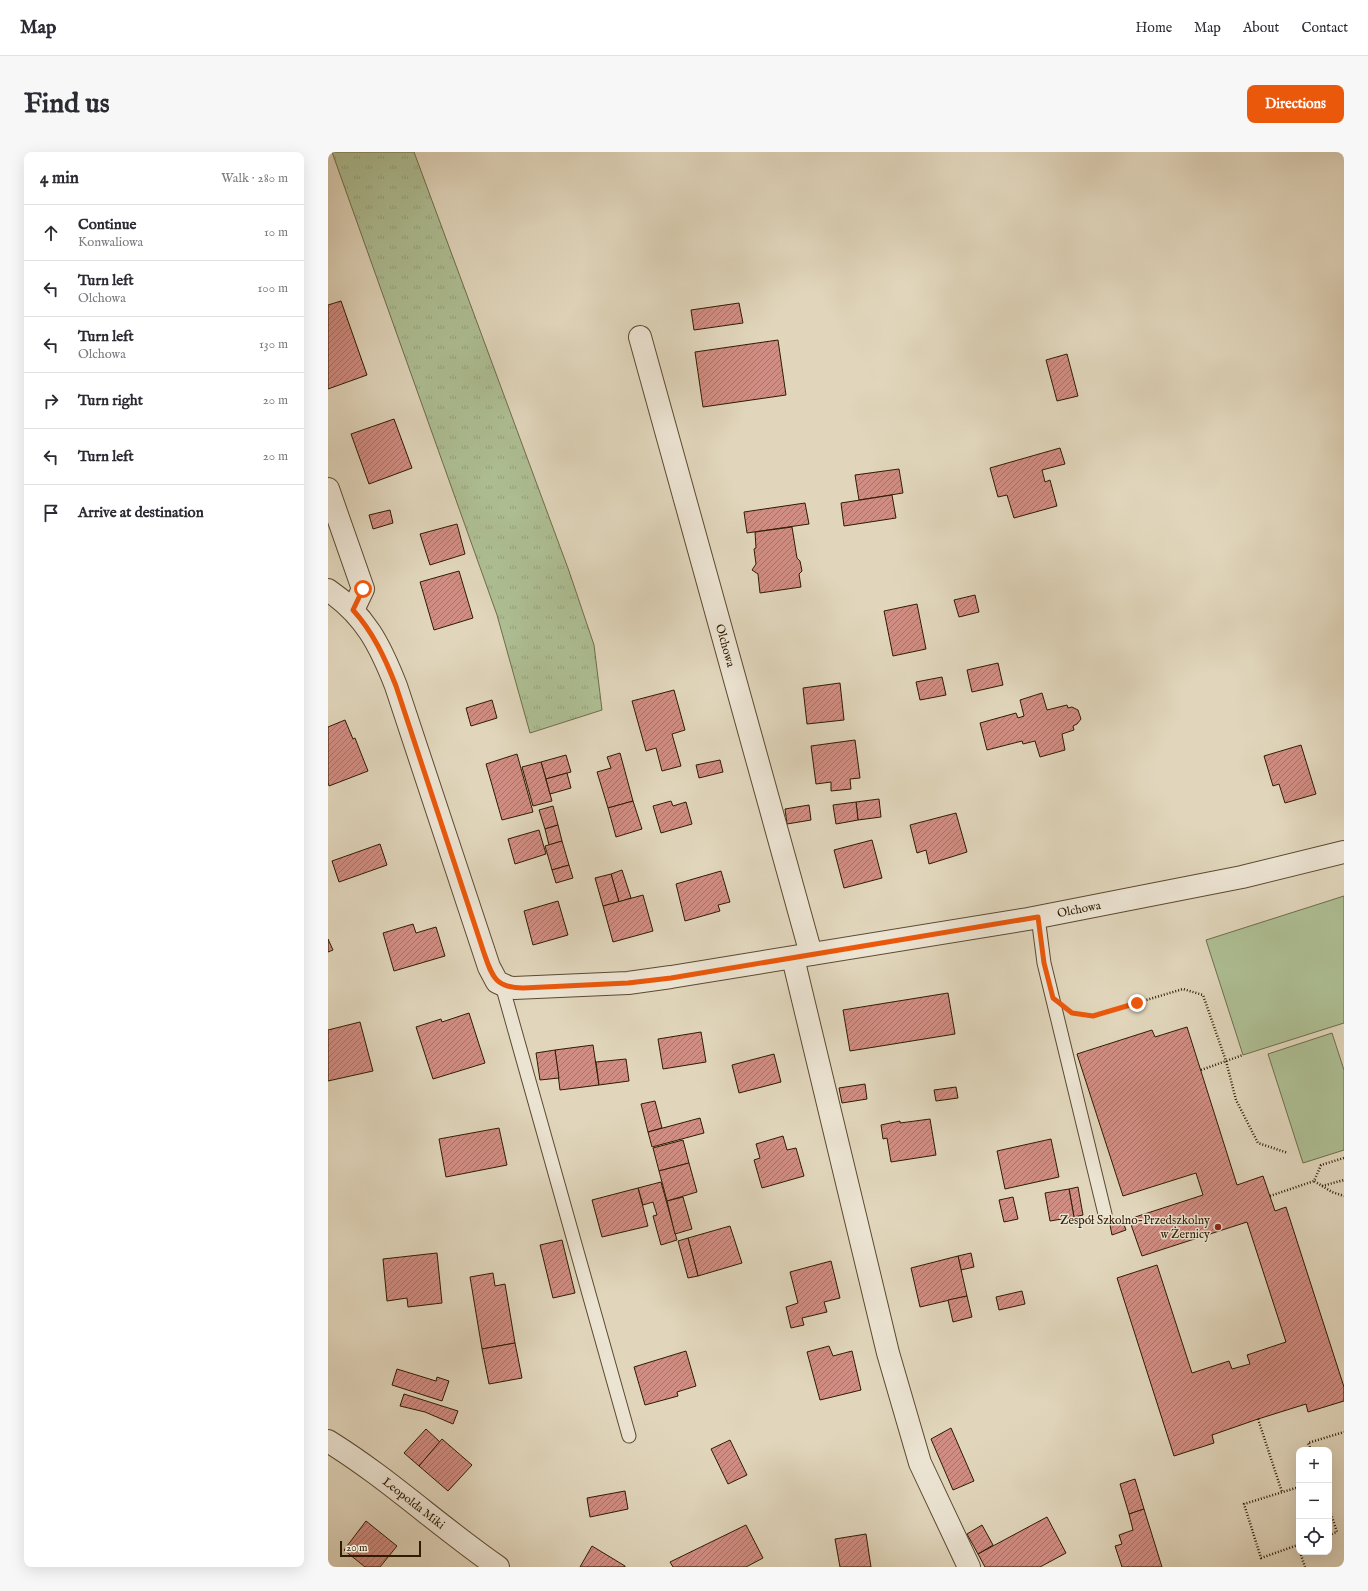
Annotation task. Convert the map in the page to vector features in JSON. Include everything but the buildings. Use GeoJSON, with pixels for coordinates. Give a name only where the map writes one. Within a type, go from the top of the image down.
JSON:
{"type":"FeatureCollection","features":[{"type":"Feature","properties":{"kind":"street","name":"Olchowa"},"geometry":{"type":"LineString","coordinates":[[640,337],[802,956]]}},
{"type":"Feature","properties":{"kind":"street"},"geometry":{"type":"LineString","coordinates":[[328,489],[363,589],[353,610]]}},
{"type":"Feature","properties":{"kind":"street"},"geometry":{"type":"LineString","coordinates":[[328,590],[353,610],[364,622],[378,645],[396,686],[484,953],[493,976],[497,982],[502,985]]}},
{"type":"Feature","properties":{"kind":"street","name":"Olchowa"},"geometry":{"type":"LineString","coordinates":[[502,985],[523,988],[628,983],[671,978],[1038,917],[1242,877],[1344,852]]}},
{"type":"Feature","properties":{"kind":"street"},"geometry":{"type":"LineString","coordinates":[[802,956],[888,1353],[918,1455],[969,1567]]}},
{"type":"Feature","properties":{"kind":"street","name":"Leopolda Miki"},"geometry":{"type":"LineString","coordinates":[[328,1441],[358,1461],[498,1567]]}},
{"type":"Feature","properties":{"kind":"lane"},"geometry":{"type":"LineString","coordinates":[[1038,917],[1044,963],[1105,1214]]}},
{"type":"Feature","properties":{"kind":"lane"},"geometry":{"type":"LineString","coordinates":[[502,985],[629,1436]]}},
{"type":"Feature","properties":{"kind":"path"},"geometry":{"type":"LineString","coordinates":[[1053,998],[1072,1013],[1093,1016],[1183,989],[1203,995],[1226,1061],[1236,1100],[1258,1143],[1288,1153]]}},
{"type":"Feature","properties":{"kind":"path"},"geometry":{"type":"LineString","coordinates":[[1201,1070],[1243,1055]]}},
{"type":"Feature","properties":{"kind":"path"},"geometry":{"type":"LineString","coordinates":[[1270,1196],[1314,1181],[1321,1165],[1344,1158]]}},
{"type":"Feature","properties":{"kind":"path"},"geometry":{"type":"LineString","coordinates":[[1322,1186],[1344,1180]]}},
{"type":"Feature","properties":{"kind":"path"},"geometry":{"type":"LineString","coordinates":[[1314,1181],[1332,1192],[1344,1196]]}},
{"type":"Feature","properties":{"kind":"path"},"geometry":{"type":"LineString","coordinates":[[1258,1419],[1282,1492]]}},
{"type":"Feature","properties":{"kind":"path"},"geometry":{"type":"LineString","coordinates":[[1310,1447],[1308,1443],[1344,1432]]}},
{"type":"Feature","properties":{"kind":"path"},"geometry":{"type":"LineString","coordinates":[[1296,1488],[1244,1504],[1261,1558],[1296,1547]]}},
{"type":"Feature","properties":{"kind":"path"},"geometry":{"type":"LineString","coordinates":[[1332,1517],[1337,1532],[1332,1534]]}},
{"type":"Feature","properties":{"kind":"path"},"geometry":{"type":"LineString","coordinates":[[1301,1555],[1305,1567]]}},
{"type":"Feature","properties":{"kind":"green space"},"geometry":{"type":"Polygon","coordinates":[[[332,152],[414,152],[569,571],[594,645],[602,710],[530,733],[497,615],[332,152]]]}},
{"type":"Feature","properties":{"kind":"green space"},"geometry":{"type":"Polygon","coordinates":[[[1344,896],[1344,1023],[1243,1055],[1206,940],[1344,896]]]}},
{"type":"Feature","properties":{"kind":"green space"},"geometry":{"type":"Polygon","coordinates":[[[1332,1033],[1344,1070],[1344,1150],[1303,1163],[1268,1054],[1332,1033]]]}},
{"type":"Feature","properties":{"kind":"place","name":"Zespół Szkolno-Przedszkolny w Żernicy"},"geometry":{"type":"Point","coordinates":[1218,1227]}},
{"type":"Feature","properties":{"kind":"route"},"geometry":{"type":"LineString","coordinates":[[363,589],[353,610],[364,622],[387,663],[396,686],[484,953],[493,976],[497,982],[502,985],[514,988],[523,988],[628,983],[671,978],[1038,917],[1044,963],[1053,998],[1072,1013],[1093,1016],[1137,1003]]}}]}
